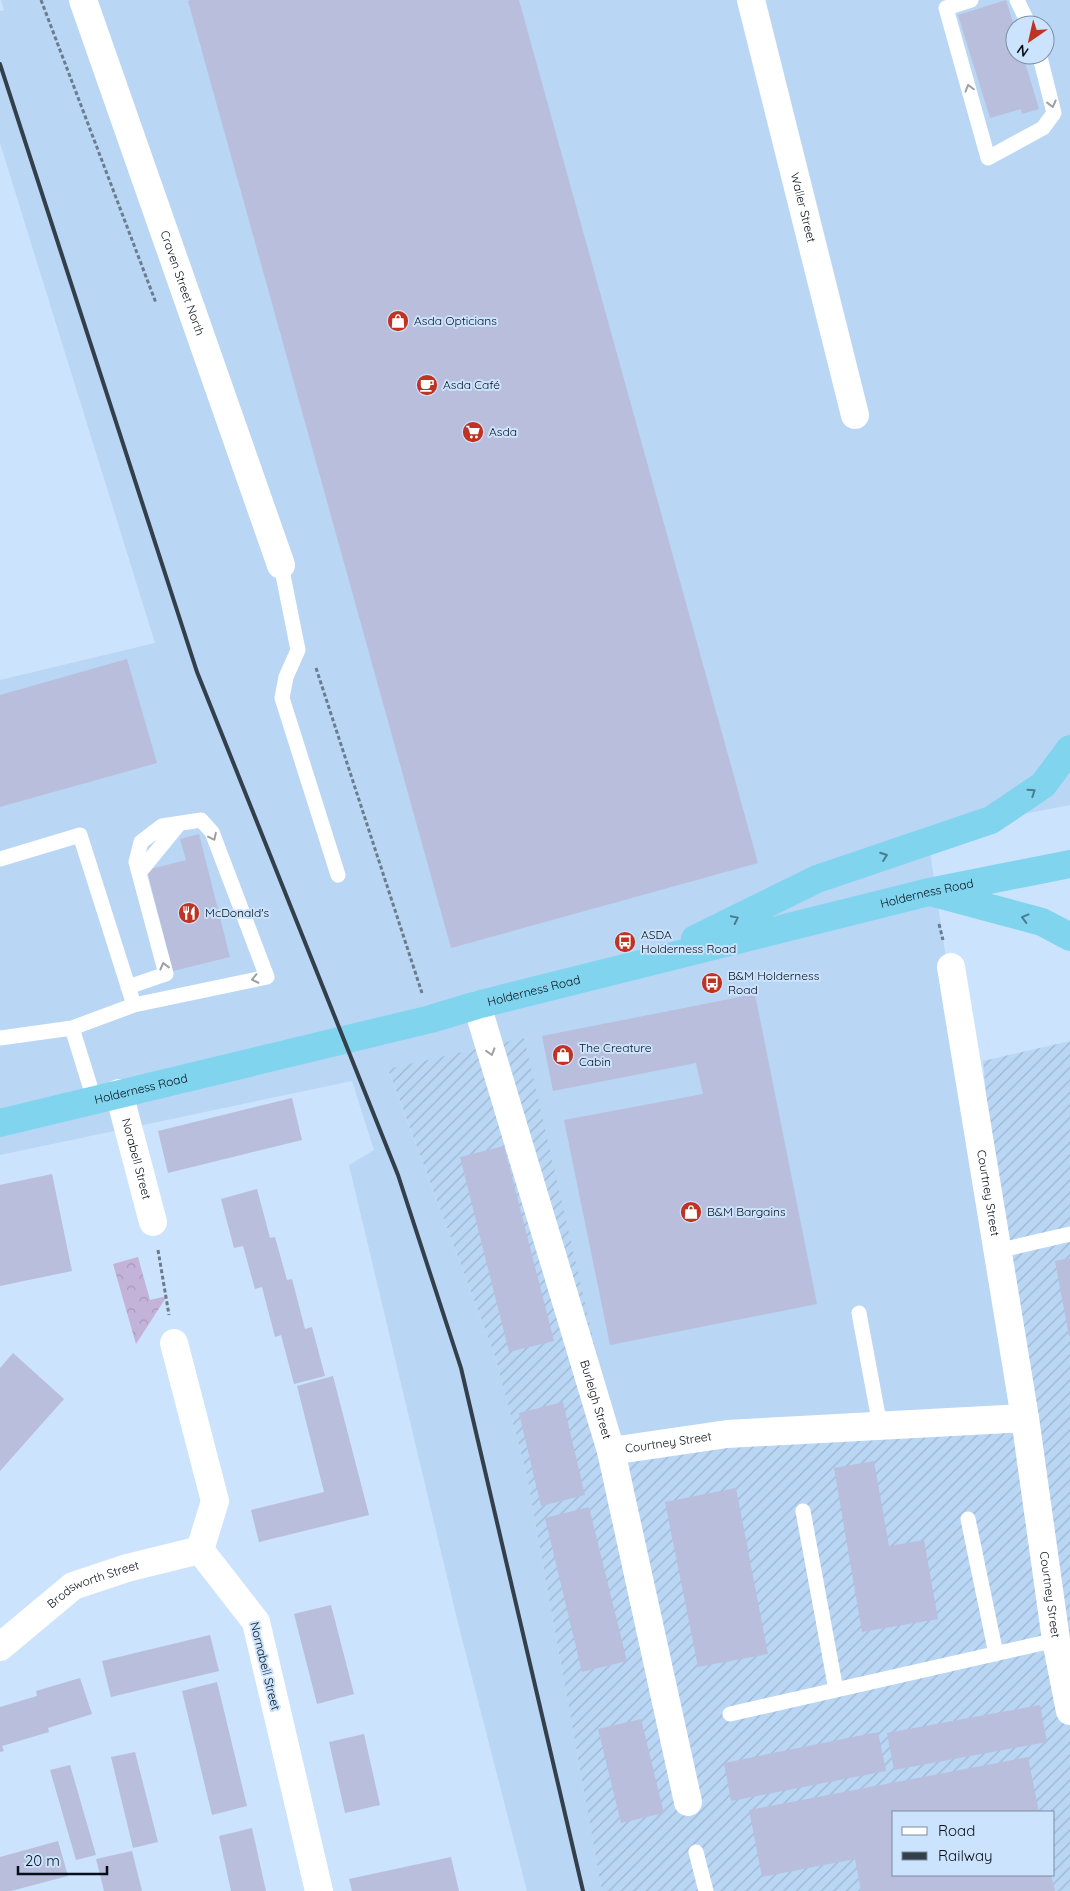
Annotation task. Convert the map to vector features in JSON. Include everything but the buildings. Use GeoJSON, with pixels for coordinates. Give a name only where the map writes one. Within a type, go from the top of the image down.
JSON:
{"type":"FeatureCollection","features":[{"type":"Feature","properties":{"kind":"highway"},"geometry":{"type":"LineString","coordinates":[[644,964],[817,879],[991,820],[1043,785],[1070,749]]}},
{"type":"Feature","properties":{"kind":"highway","name":"Holderness Road"},"geometry":{"type":"LineString","coordinates":[[0,1123],[431,1019],[477,1005],[930,892],[1070,864]]}},
{"type":"Feature","properties":{"kind":"highway"},"geometry":{"type":"LineString","coordinates":[[930,892],[1042,922],[1070,937]]}},
{"type":"Feature","properties":{"kind":"street","name":"Craven Street North"},"geometry":{"type":"LineString","coordinates":[[83,0],[281,565]]}},
{"type":"Feature","properties":{"kind":"street","name":"Waller Street"},"geometry":{"type":"LineString","coordinates":[[751,0],[854,414]]}},
{"type":"Feature","properties":{"kind":"street","name":"Courtney Street"},"geometry":{"type":"LineString","coordinates":[[950,967],[1025,1418],[1056,1640],[1070,1711]]}},
{"type":"Feature","properties":{"kind":"street","name":"Burleigh Street"},"geometry":{"type":"LineString","coordinates":[[477,1005],[611,1451],[688,1802]]}},
{"type":"Feature","properties":{"kind":"street","name":"Norabell Street"},"geometry":{"type":"LineString","coordinates":[[107,1096],[153,1222]]}},
{"type":"Feature","properties":{"kind":"street"},"geometry":{"type":"LineString","coordinates":[[174,1342],[215,1501],[200,1550]]}},
{"type":"Feature","properties":{"kind":"street","name":"Courtney Street"},"geometry":{"type":"LineString","coordinates":[[611,1451],[727,1434],[1025,1418]]}},
{"type":"Feature","properties":{"kind":"street","name":"Brodsworth Street"},"geometry":{"type":"LineString","coordinates":[[0,1648],[73,1586],[128,1568],[200,1550]]}},
{"type":"Feature","properties":{"kind":"street","name":"Nornabell Street"},"geometry":{"type":"LineString","coordinates":[[200,1550],[256,1622],[318,1891]]}},
{"type":"Feature","properties":{"kind":"lane"},"geometry":{"type":"LineString","coordinates":[[971,0],[946,8],[988,158],[1043,128],[1054,113],[1042,65]]}},
{"type":"Feature","properties":{"kind":"lane"},"geometry":{"type":"LineString","coordinates":[[1017,0],[1024,15]]}},
{"type":"Feature","properties":{"kind":"lane"},"geometry":{"type":"LineString","coordinates":[[281,565],[298,650],[286,677],[282,698],[338,876]]}},
{"type":"Feature","properties":{"kind":"lane"},"geometry":{"type":"LineString","coordinates":[[0,1038],[72,1028],[134,1005],[267,977],[212,832],[201,820],[179,824],[139,873],[166,974],[128,987]]}},
{"type":"Feature","properties":{"kind":"lane"},"geometry":{"type":"LineString","coordinates":[[0,859],[80,835],[134,1005]]}},
{"type":"Feature","properties":{"kind":"lane"},"geometry":{"type":"LineString","coordinates":[[72,1028],[107,1096]]}},
{"type":"Feature","properties":{"kind":"lane"},"geometry":{"type":"LineString","coordinates":[[997,1252],[1070,1234]]}},
{"type":"Feature","properties":{"kind":"lane"},"geometry":{"type":"LineString","coordinates":[[859,1314],[880,1426]]}},
{"type":"Feature","properties":{"kind":"lane"},"geometry":{"type":"LineString","coordinates":[[803,1511],[836,1690]]}},
{"type":"Feature","properties":{"kind":"lane"},"geometry":{"type":"LineString","coordinates":[[968,1519],[996,1654]]}},
{"type":"Feature","properties":{"kind":"lane"},"geometry":{"type":"LineString","coordinates":[[730,1714],[1056,1640]]}},
{"type":"Feature","properties":{"kind":"lane"},"geometry":{"type":"LineString","coordinates":[[696,1852],[706,1891]]}},
{"type":"Feature","properties":{"kind":"path"},"geometry":{"type":"LineString","coordinates":[[930,892],[950,967]]}},
{"type":"Feature","properties":{"kind":"path"},"geometry":{"type":"LineString","coordinates":[[153,1222],[174,1342]]}},
{"type":"Feature","properties":{"kind":"shaded area"},"geometry":{"type":"Polygon","coordinates":[[[1,0],[1070,0],[1070,805],[927,832],[1014,1411],[617,1442],[388,1070],[495,1356],[527,1476],[602,1891],[527,1891],[458,1623],[349,1165],[374,1150],[352,1081],[0,1155],[0,680],[155,643],[0,143],[0,11],[4,10],[1,0]]]}},
{"type":"Feature","properties":{"kind":"shaded area"},"geometry":{"type":"Polygon","coordinates":[[[524,1038],[617,1442],[1014,1411],[983,1061],[1070,1041],[1070,1891],[602,1891],[527,1476],[495,1356],[388,1069],[524,1038]]]}},
{"type":"Feature","properties":{"kind":"green space"},"geometry":{"type":"Polygon","coordinates":[[[138,1257],[150,1300],[167,1296],[136,1344],[113,1264],[138,1257]]]}},
{"type":"Feature","properties":{"kind":"railway"},"geometry":{"type":"LineString","coordinates":[[0,64],[197,672],[398,1175],[461,1368],[583,1891]]}},
{"type":"Feature","properties":{"kind":"place","name":"Asda Opticians"},"geometry":{"type":"Point","coordinates":[398,321]}},
{"type":"Feature","properties":{"kind":"place","name":"Asda Café"},"geometry":{"type":"Point","coordinates":[427,385]}},
{"type":"Feature","properties":{"kind":"place","name":"Asda"},"geometry":{"type":"Point","coordinates":[473,432]}},
{"type":"Feature","properties":{"kind":"place","name":"McDonald's"},"geometry":{"type":"Point","coordinates":[189,913]}},
{"type":"Feature","properties":{"kind":"place","name":"ASDA Holderness Road"},"geometry":{"type":"Point","coordinates":[625,942]}},
{"type":"Feature","properties":{"kind":"place","name":"B&M Holderness Road"},"geometry":{"type":"Point","coordinates":[712,983]}},
{"type":"Feature","properties":{"kind":"place","name":"The Creature Cabin"},"geometry":{"type":"Point","coordinates":[563,1055]}},
{"type":"Feature","properties":{"kind":"place","name":"B&M Bargains"},"geometry":{"type":"Point","coordinates":[691,1212]}}]}
